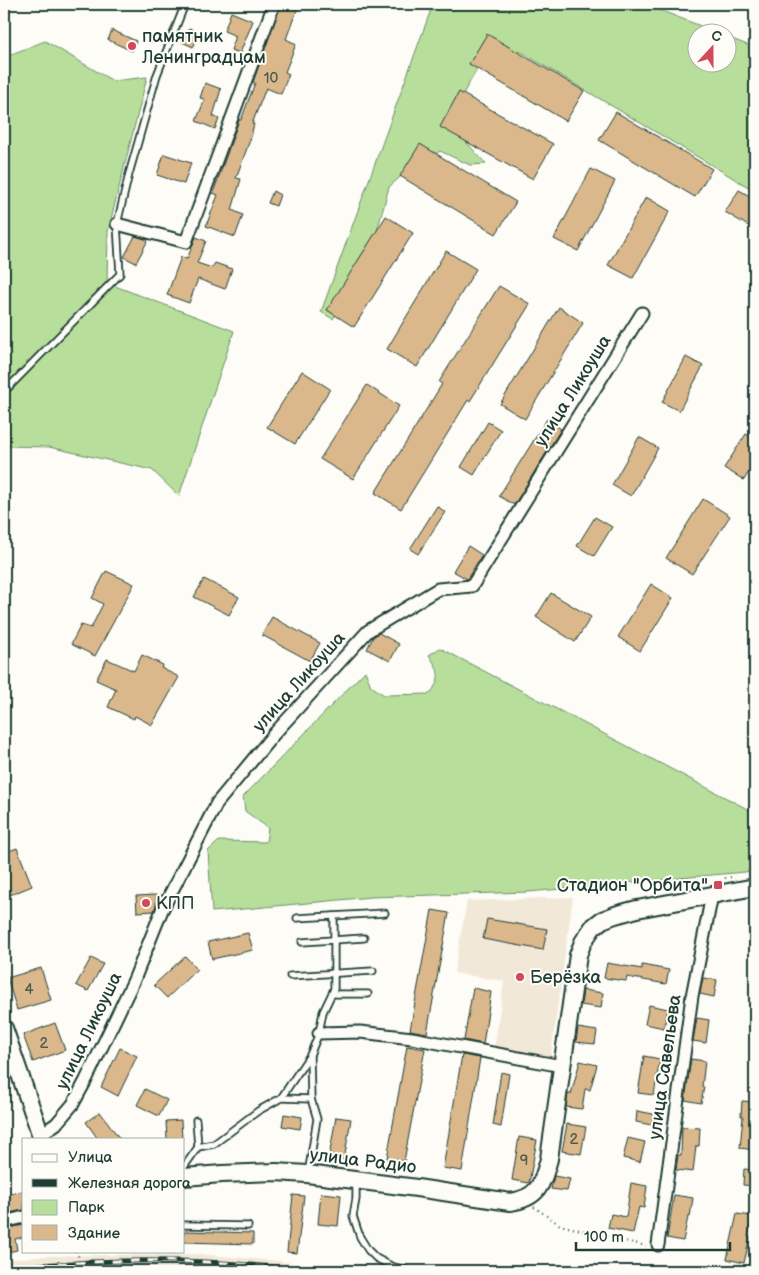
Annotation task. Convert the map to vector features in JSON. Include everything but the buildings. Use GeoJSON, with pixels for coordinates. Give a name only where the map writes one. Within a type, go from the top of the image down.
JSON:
{"type":"FeatureCollection","features":[{"type":"Feature","properties":{"kind":"street"},"geometry":{"type":"LineString","coordinates":[[117,224],[186,242],[274,4]]}},
{"type":"Feature","properties":{"kind":"street","name":"улица Ликоуша"},"geometry":{"type":"LineString","coordinates":[[41,1137],[56,1124],[73,1104],[86,1080],[134,980],[162,910],[217,803],[274,734],[368,632],[438,588],[472,586],[642,313]]}},
{"type":"Feature","properties":{"kind":"street"},"geometry":{"type":"LineString","coordinates":[[529,1197],[542,1183],[549,1159],[578,955],[582,942],[592,927],[602,920],[637,909],[755,887]]}},
{"type":"Feature","properties":{"kind":"street","name":"улица Савельева"},"geometry":{"type":"LineString","coordinates":[[658,1245],[692,996],[712,895]]}},
{"type":"Feature","properties":{"kind":"street"},"geometry":{"type":"LineString","coordinates":[[4,1028],[41,1137]]}},
{"type":"Feature","properties":{"kind":"street"},"geometry":{"type":"LineString","coordinates":[[319,1033],[360,1032],[412,1038],[562,1066]]}},
{"type":"Feature","properties":{"kind":"street","name":"улица Радио"},"geometry":{"type":"LineString","coordinates":[[185,1177],[276,1172],[356,1179],[510,1202],[529,1197]]}},
{"type":"Feature","properties":{"kind":"street"},"geometry":{"type":"LineString","coordinates":[[4,1222],[22,1218]]}},
{"type":"Feature","properties":{"kind":"lane"},"geometry":{"type":"LineString","coordinates":[[4,392],[120,274],[117,224],[129,174],[157,75],[185,4]]}},
{"type":"Feature","properties":{"kind":"lane"},"geometry":{"type":"LineString","coordinates":[[298,918],[385,913]]}},
{"type":"Feature","properties":{"kind":"lane"},"geometry":{"type":"LineString","coordinates":[[198,1146],[214,1144],[258,1111],[280,1098],[310,1055],[319,1033],[323,1012],[332,994],[335,974],[334,916]]}},
{"type":"Feature","properties":{"kind":"lane"},"geometry":{"type":"LineString","coordinates":[[302,942],[364,938]]}},
{"type":"Feature","properties":{"kind":"lane"},"geometry":{"type":"LineString","coordinates":[[290,976],[373,972]]}},
{"type":"Feature","properties":{"kind":"lane"},"geometry":{"type":"LineString","coordinates":[[332,994],[368,994]]}},
{"type":"Feature","properties":{"kind":"lane"},"geometry":{"type":"LineString","coordinates":[[308,1174],[317,1119],[312,1099],[310,1055]]}},
{"type":"Feature","properties":{"kind":"lane"},"geometry":{"type":"LineString","coordinates":[[280,1098],[312,1099]]}},
{"type":"Feature","properties":{"kind":"lane"},"geometry":{"type":"LineString","coordinates":[[185,1166],[198,1146],[196,1120]]}},
{"type":"Feature","properties":{"kind":"lane"},"geometry":{"type":"LineString","coordinates":[[356,1179],[356,1199],[353,1216],[360,1237],[368,1250],[376,1258],[391,1266],[410,1271]]}},
{"type":"Feature","properties":{"kind":"lane"},"geometry":{"type":"LineString","coordinates":[[185,1225],[248,1226]]}},
{"type":"Feature","properties":{"kind":"path"},"geometry":{"type":"LineString","coordinates":[[529,1197],[560,1225],[646,1246]]}},
{"type":"Feature","properties":{"kind":"path"},"geometry":{"type":"LineString","coordinates":[[77,1252],[80,1271]]}},
{"type":"Feature","properties":{"kind":"shaded area","name":"Берёзка"},"geometry":{"type":"Polygon","coordinates":[[[573,897],[550,1060],[494,1050],[504,981],[454,973],[467,901],[573,897]]]}},
{"type":"Feature","properties":{"kind":"shaded area"},"geometry":{"type":"Polygon","coordinates":[[[195,1254],[279,1261],[341,1271],[4,1271],[4,1260],[46,1256],[195,1254]]]}},
{"type":"Feature","properties":{"kind":"green space"},"geometry":{"type":"Polygon","coordinates":[[[433,4],[644,4],[690,22],[686,22],[686,72],[736,72],[736,41],[755,48],[755,191],[521,52],[504,52],[478,68],[447,121],[486,164],[470,165],[440,151],[400,177],[389,187],[370,257],[333,319],[321,312],[433,4]]]}},
{"type":"Feature","properties":{"kind":"green space"},"geometry":{"type":"Polygon","coordinates":[[[45,41],[113,81],[147,77],[108,231],[107,283],[234,331],[179,496],[152,470],[49,447],[4,446],[4,57],[45,41]]]}},
{"type":"Feature","properties":{"kind":"green space"},"geometry":{"type":"Polygon","coordinates":[[[440,648],[755,813],[755,871],[528,892],[371,897],[212,912],[208,851],[219,841],[266,842],[268,828],[245,811],[243,797],[365,671],[371,686],[384,695],[430,694],[438,679],[438,674],[429,655],[440,648]]]}},
{"type":"Feature","properties":{"kind":"railway"},"geometry":{"type":"LineString","coordinates":[[4,1269],[91,1262],[171,1261],[251,1265],[304,1271]]}},
{"type":"Feature","properties":{"kind":"railway"},"geometry":{"type":"LineString","coordinates":[[195,1269],[236,1271]]}},
{"type":"Feature","properties":{"kind":"railway"},"geometry":{"type":"LineString","coordinates":[[65,1271],[92,1270]]}},
{"type":"Feature","properties":{"kind":"place","name":"памятник Ленинградцам"},"geometry":{"type":"Point","coordinates":[132,46]}},
{"type":"Feature","properties":{"kind":"place","name":"Стадион \"Орбита\""},"geometry":{"type":"Point","coordinates":[718,885]}},
{"type":"Feature","properties":{"kind":"place","name":"КПП"},"geometry":{"type":"Point","coordinates":[146,903]}},
{"type":"Feature","properties":{"kind":"place","name":"Берёзка"},"geometry":{"type":"Point","coordinates":[520,977]}}]}
